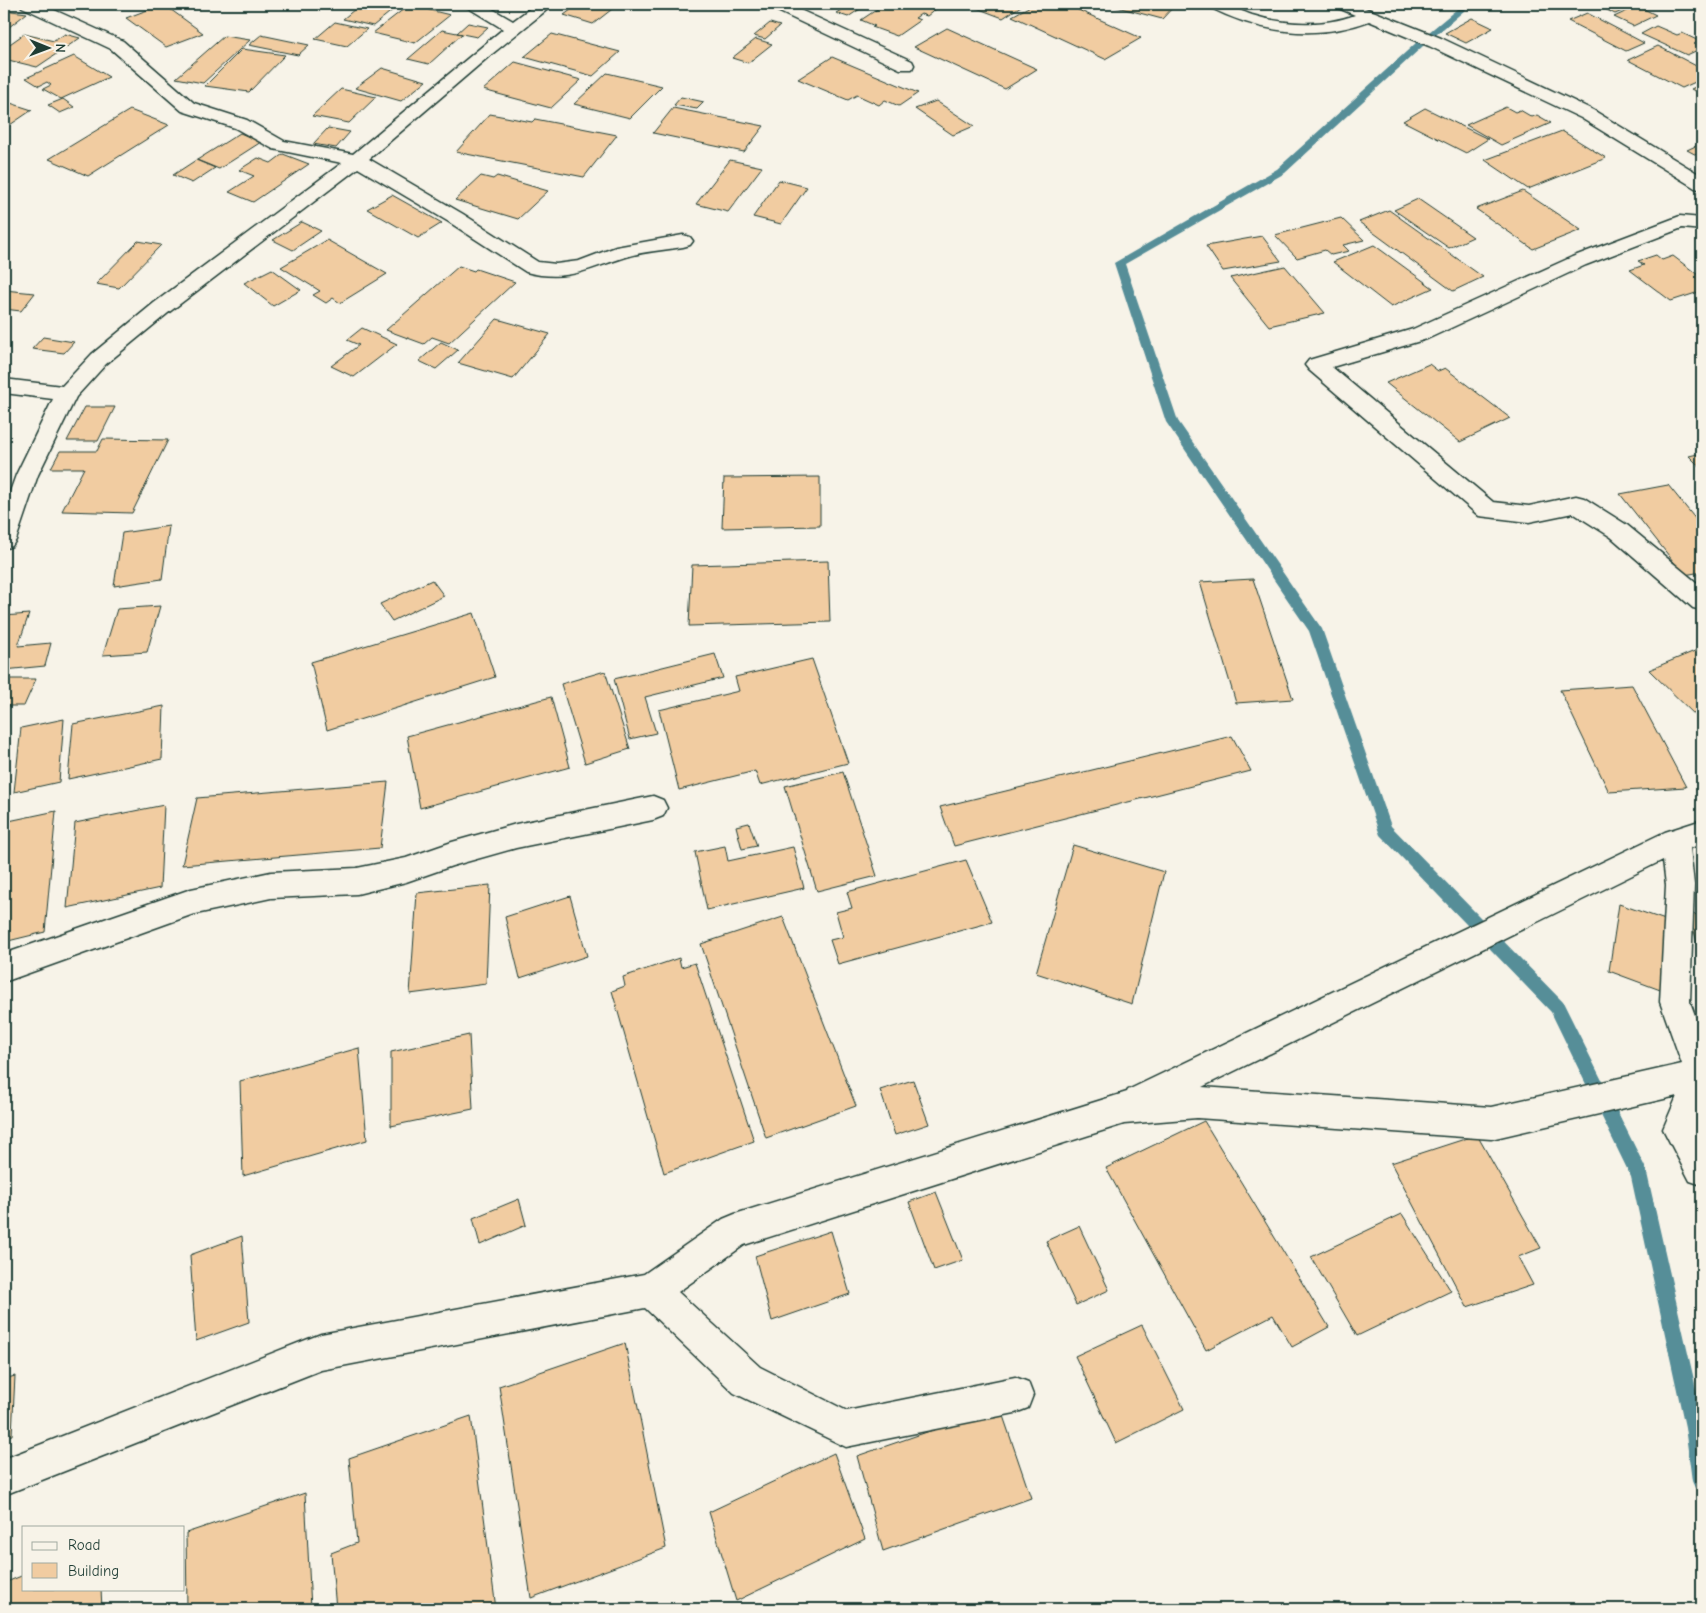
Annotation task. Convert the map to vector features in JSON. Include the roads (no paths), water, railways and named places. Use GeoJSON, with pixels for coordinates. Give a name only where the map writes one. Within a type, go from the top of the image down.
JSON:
{"type":"FeatureCollection","features":[{"type":"Feature","properties":{"kind":"street"},"geometry":{"type":"LineString","coordinates":[[28,4],[118,45],[188,107],[242,124],[279,145],[357,160],[456,218],[533,268],[556,270],[582,267],[622,251],[683,240]]}},
{"type":"Feature","properties":{"kind":"street"},"geometry":{"type":"LineString","coordinates":[[473,4],[514,28]]}},
{"type":"Feature","properties":{"kind":"street"},"geometry":{"type":"LineString","coordinates":[[4,540],[27,475],[67,394],[99,358],[161,308],[357,160],[481,54],[546,4]]}},
{"type":"Feature","properties":{"kind":"street"},"geometry":{"type":"LineString","coordinates":[[775,4],[906,65]]}},
{"type":"Feature","properties":{"kind":"street"},"geometry":{"type":"LineString","coordinates":[[1215,4],[1228,12],[1262,23],[1293,28],[1342,24],[1371,15]]}},
{"type":"Feature","properties":{"kind":"street"},"geometry":{"type":"LineString","coordinates":[[1342,4],[1435,42],[1587,114],[1702,184]]}},
{"type":"Feature","properties":{"kind":"street"},"geometry":{"type":"LineString","coordinates":[[1702,224],[1680,222],[1579,261],[1420,334],[1316,365],[1487,510],[1530,514],[1576,504],[1619,532],[1702,601]]}},
{"type":"Feature","properties":{"kind":"street"},"geometry":{"type":"LineString","coordinates":[[4,386],[67,394]]}},
{"type":"Feature","properties":{"kind":"street"},"geometry":{"type":"LineString","coordinates":[[4,968],[191,902],[271,885],[357,881],[406,870],[452,854],[516,836],[653,808]]}},
{"type":"Feature","properties":{"kind":"street"},"geometry":{"type":"LineString","coordinates":[[1688,837],[1680,885],[1675,1002],[1702,1075],[1679,1129],[1702,1169]]}},
{"type":"Feature","properties":{"kind":"street"},"geometry":{"type":"LineString","coordinates":[[4,1477],[321,1352],[651,1290],[735,1231],[1124,1108],[1688,837]]}},
{"type":"Feature","properties":{"kind":"street"},"geometry":{"type":"LineString","coordinates":[[1124,1108],[1198,1102],[1490,1123],[1702,1075]]}},
{"type":"Feature","properties":{"kind":"street"},"geometry":{"type":"LineString","coordinates":[[651,1290],[747,1380],[846,1430],[1015,1395]]}},
{"type":"Feature","properties":{"kind":"waterway"},"geometry":{"type":"LineString","coordinates":[[1468,4],[1420,44],[1281,171],[1119,263],[1172,422],[1315,629],[1385,830],[1557,1007],[1640,1175],[1695,1427],[1702,1481]]}}]}
